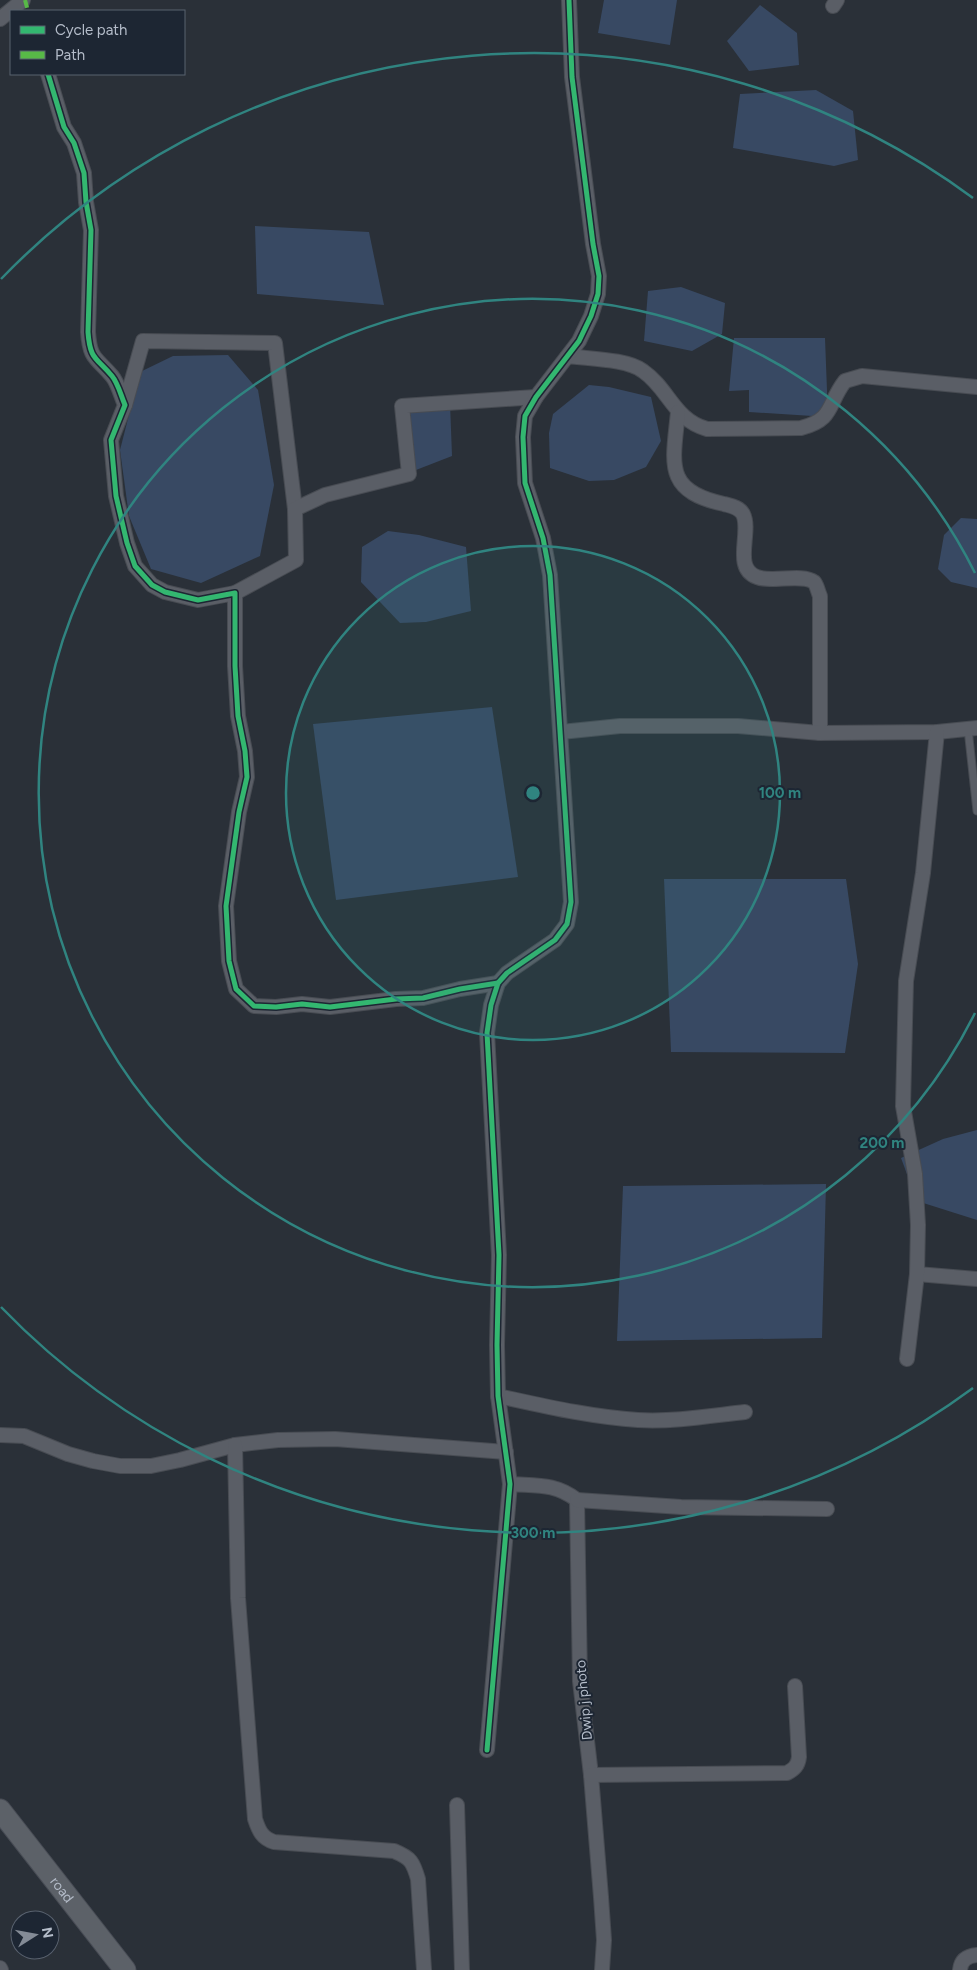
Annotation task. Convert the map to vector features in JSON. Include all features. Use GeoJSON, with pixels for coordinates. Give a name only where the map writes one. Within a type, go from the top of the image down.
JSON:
{"type":"FeatureCollection","features":[{"type":"Feature","properties":{"kind":"main road","name":"road"},"geometry":{"type":"LineString","coordinates":[[0,1810],[125,1970]]}},
{"type":"Feature","properties":{"kind":"street"},"geometry":{"type":"LineString","coordinates":[[11,10],[24,0]]}},
{"type":"Feature","properties":{"kind":"street"},"geometry":{"type":"LineString","coordinates":[[487,1750],[510,1484],[498,1396],[499,1255],[487,1033],[491,1005],[498,983],[507,973],[555,940],[567,924],[571,902],[550,575],[544,538],[525,483],[523,437],[525,416],[536,397],[580,341],[598,294],[599,276],[572,77],[569,0]]}},
{"type":"Feature","properties":{"kind":"street"},"geometry":{"type":"LineString","coordinates":[[0,19],[10,11]]}},
{"type":"Feature","properties":{"kind":"street"},"geometry":{"type":"LineString","coordinates":[[48,75],[64,127],[74,143],[84,173],[86,202],[91,230],[89,255],[89,346],[96,361],[113,377],[125,405]]}},
{"type":"Feature","properties":{"kind":"street"},"geometry":{"type":"LineString","coordinates":[[143,340],[275,343],[295,509],[296,560],[235,593],[198,600],[165,592],[152,585],[135,566],[127,543],[116,496],[111,440],[125,405],[143,340]]}},
{"type":"Feature","properties":{"kind":"street"},"geometry":{"type":"LineString","coordinates":[[568,356],[624,364],[642,369],[662,389],[678,412],[694,425],[708,429],[801,428],[815,424],[823,419],[830,410],[845,381],[862,376],[977,388]]}},
{"type":"Feature","properties":{"kind":"street"},"geometry":{"type":"LineString","coordinates":[[295,509],[325,494],[409,474],[402,406],[536,397]]}},
{"type":"Feature","properties":{"kind":"street"},"geometry":{"type":"LineString","coordinates":[[678,412],[673,459],[678,477],[688,491],[704,500],[740,509],[745,520],[745,563],[749,571],[757,577],[804,579],[813,582],[817,587],[820,596],[820,733]]}},
{"type":"Feature","properties":{"kind":"street"},"geometry":{"type":"LineString","coordinates":[[235,593],[235,666],[238,716],[245,751],[247,777],[239,812],[226,906],[229,961],[236,989],[254,1006],[276,1007],[302,1004],[330,1007],[396,999],[424,998],[460,989],[498,983]]}},
{"type":"Feature","properties":{"kind":"street"},"geometry":{"type":"LineString","coordinates":[[561,732],[620,726],[738,726],[820,733],[937,732],[973,728]]}},
{"type":"Feature","properties":{"kind":"street"},"geometry":{"type":"LineString","coordinates":[[907,1359],[917,1274],[918,1225],[915,1174],[903,1106],[906,981],[923,873],[937,732]]}},
{"type":"Feature","properties":{"kind":"street"},"geometry":{"type":"LineString","coordinates":[[917,1274],[977,1279]]}},
{"type":"Feature","properties":{"kind":"street"},"geometry":{"type":"LineString","coordinates":[[498,1396],[585,1414],[639,1420],[686,1419],[745,1412]]}},
{"type":"Feature","properties":{"kind":"street"},"geometry":{"type":"LineString","coordinates":[[0,1435],[24,1436],[68,1454],[120,1466],[151,1466],[235,1445],[278,1440],[335,1439],[506,1452]]}},
{"type":"Feature","properties":{"kind":"street"},"geometry":{"type":"LineString","coordinates":[[235,1445],[238,1598],[255,1820],[259,1832],[266,1839],[274,1842],[394,1851],[408,1857],[414,1866],[418,1879],[424,1970]]}},
{"type":"Feature","properties":{"kind":"street"},"geometry":{"type":"LineString","coordinates":[[510,1484],[555,1487],[565,1491],[577,1500],[681,1507],[827,1509]]}},
{"type":"Feature","properties":{"kind":"street","name":"Dwip j photo"},"geometry":{"type":"LineString","coordinates":[[577,1500],[580,1681],[591,1775],[604,1940],[602,1970]]}},
{"type":"Feature","properties":{"kind":"street"},"geometry":{"type":"LineString","coordinates":[[591,1775],[778,1774],[792,1770],[798,1764],[799,1757],[795,1686]]}},
{"type":"Feature","properties":{"kind":"street"},"geometry":{"type":"LineString","coordinates":[[457,1805],[462,1970]]}},
{"type":"Feature","properties":{"kind":"street"},"geometry":{"type":"LineString","coordinates":[[960,1970],[962,1962],[966,1958],[977,1955]]}},
{"type":"Feature","properties":{"kind":"lane"},"geometry":{"type":"LineString","coordinates":[[973,728],[977,811]]}},
{"type":"Feature","properties":{"kind":"water"},"geometry":{"type":"Polygon","coordinates":[[[604,0],[677,0],[670,45],[598,33],[604,0]]]}},
{"type":"Feature","properties":{"kind":"water"},"geometry":{"type":"Polygon","coordinates":[[[760,5],[797,33],[799,65],[749,71],[727,41],[760,5]]]}},
{"type":"Feature","properties":{"kind":"water"},"geometry":{"type":"Polygon","coordinates":[[[816,90],[853,111],[858,160],[834,166],[733,148],[740,94],[816,90]]]}},
{"type":"Feature","properties":{"kind":"water"},"geometry":{"type":"Polygon","coordinates":[[[255,226],[369,232],[384,305],[257,294],[255,226]]]}},
{"type":"Feature","properties":{"kind":"water"},"geometry":{"type":"Polygon","coordinates":[[[681,287],[725,303],[722,334],[692,351],[644,341],[648,291],[681,287]]]}},
{"type":"Feature","properties":{"kind":"water"},"geometry":{"type":"Polygon","coordinates":[[[734,338],[825,338],[828,417],[749,412],[749,390],[729,391],[734,338]]]}},
{"type":"Feature","properties":{"kind":"water"},"geometry":{"type":"Polygon","coordinates":[[[228,355],[258,390],[274,485],[260,556],[201,583],[151,569],[129,516],[120,450],[140,372],[173,356],[228,355]]]}},
{"type":"Feature","properties":{"kind":"water"},"geometry":{"type":"Polygon","coordinates":[[[589,385],[609,387],[651,397],[661,441],[646,467],[614,480],[589,481],[550,468],[549,433],[553,414],[589,385]]]}},
{"type":"Feature","properties":{"kind":"water"},"geometry":{"type":"Polygon","coordinates":[[[450,403],[452,456],[416,470],[404,405],[450,403]]]}},
{"type":"Feature","properties":{"kind":"water"},"geometry":{"type":"Polygon","coordinates":[[[961,518],[977,519],[977,588],[951,582],[938,569],[944,535],[961,518]]]}},
{"type":"Feature","properties":{"kind":"water"},"geometry":{"type":"Polygon","coordinates":[[[388,531],[419,535],[466,547],[471,611],[426,622],[400,623],[361,582],[362,547],[388,531]]]}},
{"type":"Feature","properties":{"kind":"water"},"geometry":{"type":"Polygon","coordinates":[[[492,707],[518,877],[336,900],[313,724],[492,707]]]}},
{"type":"Feature","properties":{"kind":"water"},"geometry":{"type":"Polygon","coordinates":[[[664,879],[846,879],[858,964],[845,1053],[671,1052],[664,879]]]}},
{"type":"Feature","properties":{"kind":"water"},"geometry":{"type":"Polygon","coordinates":[[[977,1130],[977,1220],[917,1201],[901,1158],[943,1139],[977,1130]]]}},
{"type":"Feature","properties":{"kind":"water"},"geometry":{"type":"Polygon","coordinates":[[[826,1184],[822,1338],[617,1341],[623,1186],[826,1184]]]}},
{"type":"Feature","properties":{"kind":"marked path"},"geometry":{"type":"LineString","coordinates":[[25,0],[28,10]]}},
{"type":"Feature","properties":{"kind":"cycle path"},"geometry":{"type":"LineString","coordinates":[[487,1750],[510,1484],[498,1396],[499,1255],[487,1033],[491,1005],[498,983],[507,973],[555,940],[567,924],[571,902],[550,575],[543,538],[525,483],[523,437],[525,416],[536,397],[579,341],[591,316],[598,294],[599,276],[593,244],[572,77],[569,0]]}},
{"type":"Feature","properties":{"kind":"cycle path"},"geometry":{"type":"LineString","coordinates":[[48,75],[64,127],[74,143],[84,173],[86,202],[91,230],[88,332],[90,348],[116,382],[125,405],[111,440],[116,496],[127,543],[135,566],[152,585],[165,592],[198,600],[235,593],[235,666],[238,716],[245,751],[247,777],[239,812],[226,906],[229,961],[236,989],[254,1006],[276,1007],[302,1004],[330,1007],[396,999],[423,998],[460,989],[498,983]]}}]}
